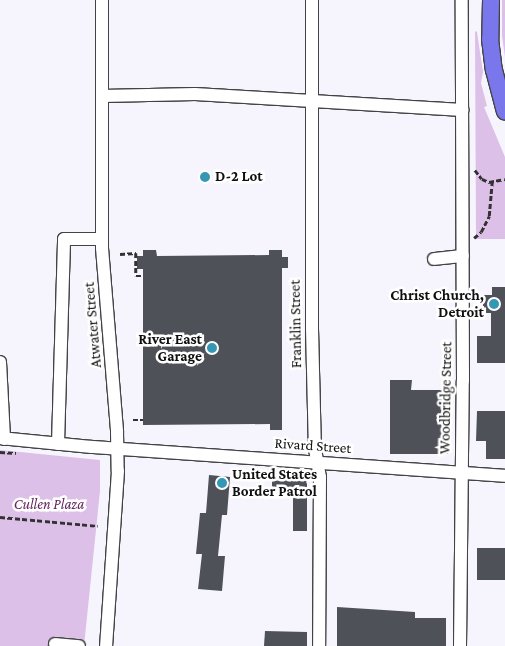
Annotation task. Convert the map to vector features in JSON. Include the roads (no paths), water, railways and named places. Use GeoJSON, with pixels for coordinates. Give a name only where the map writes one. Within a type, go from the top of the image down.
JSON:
{"type":"FeatureCollection","features":[{"type":"Feature","properties":{"kind":"main road"},"geometry":{"type":"LineString","coordinates":[[491,0],[490,39],[505,112]]}},
{"type":"Feature","properties":{"kind":"street","name":"Atwater Street"},"geometry":{"type":"LineString","coordinates":[[102,0],[102,239],[118,448],[116,512],[106,646]]}},
{"type":"Feature","properties":{"kind":"street","name":"Franklin Street"},"geometry":{"type":"LineString","coordinates":[[312,0],[312,329],[316,464],[320,477],[320,646]]}},
{"type":"Feature","properties":{"kind":"street","name":"Woodbridge Street"},"geometry":{"type":"LineString","coordinates":[[460,646],[463,256],[462,0]]}},
{"type":"Feature","properties":{"kind":"street"},"geometry":{"type":"LineString","coordinates":[[102,96],[195,94],[463,110]]}},
{"type":"Feature","properties":{"kind":"street"},"geometry":{"type":"LineString","coordinates":[[58,444],[64,239],[102,239]]}},
{"type":"Feature","properties":{"kind":"street"},"geometry":{"type":"LineString","coordinates":[[434,259],[463,256]]}},
{"type":"Feature","properties":{"kind":"street"},"geometry":{"type":"LineString","coordinates":[[0,362],[2,439]]}},
{"type":"Feature","properties":{"kind":"street","name":"Rivard Street"},"geometry":{"type":"LineString","coordinates":[[2,439],[316,464],[505,476]]}},
{"type":"Feature","properties":{"kind":"street"},"geometry":{"type":"LineString","coordinates":[[55,644],[79,646]]}},
{"type":"Feature","properties":{"kind":"place","name":"D-2 Lot"},"geometry":{"type":"Point","coordinates":[205,177]}},
{"type":"Feature","properties":{"kind":"place","name":"Christ Church, Detroit"},"geometry":{"type":"Point","coordinates":[494,304]}},
{"type":"Feature","properties":{"kind":"place","name":"River East Garage"},"geometry":{"type":"Point","coordinates":[212,348]}},
{"type":"Feature","properties":{"kind":"place","name":"United States Border Patrol"},"geometry":{"type":"Point","coordinates":[222,483]}},
{"type":"Feature","properties":{"kind":"park label","name":"Cullen Plaza"},"geometry":{"type":"Point","coordinates":[49,505]}}]}
